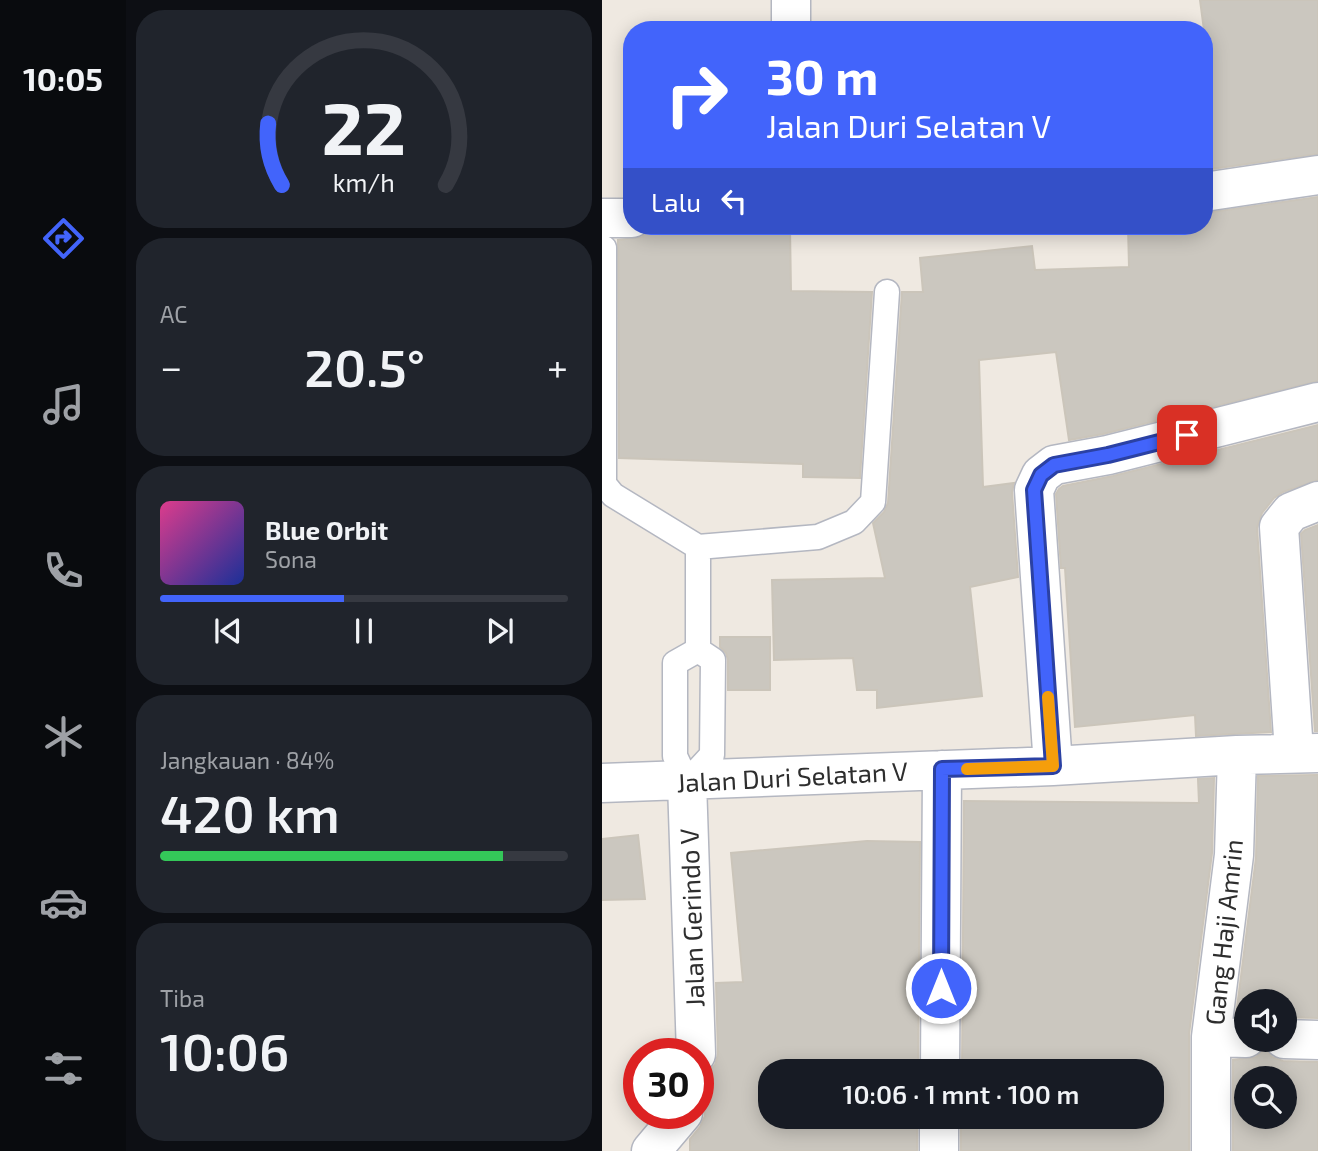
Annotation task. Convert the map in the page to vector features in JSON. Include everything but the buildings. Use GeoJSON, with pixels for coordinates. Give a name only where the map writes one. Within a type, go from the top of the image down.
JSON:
{"type":"FeatureCollection","features":[{"type":"Feature","properties":{"kind":"street"},"geometry":{"type":"LineString","coordinates":[[791,0],[791,21]]}},
{"type":"Feature","properties":{"kind":"street"},"geometry":{"type":"LineString","coordinates":[[1213,191],[1318,175]]}},
{"type":"Feature","properties":{"kind":"street"},"geometry":{"type":"LineString","coordinates":[[603,233],[623,223]]}},
{"type":"Feature","properties":{"kind":"street"},"geometry":{"type":"LineString","coordinates":[[1053,766],[1034,490],[1041,475],[1054,465],[1108,455],[1318,402]]}},
{"type":"Feature","properties":{"kind":"street"},"geometry":{"type":"LineString","coordinates":[[1306,752],[1279,527],[1292,512],[1318,501]]}},
{"type":"Feature","properties":{"kind":"street","name":"Jalan Duri Selatan V"},"geometry":{"type":"LineString","coordinates":[[602,783],[687,782],[1053,766],[1306,752]]}},
{"type":"Feature","properties":{"kind":"street","name":"Gang Haji Amrin"},"geometry":{"type":"LineString","coordinates":[[1211,1151],[1228,1038],[1237,755]]}},
{"type":"Feature","properties":{"kind":"street"},"geometry":{"type":"LineString","coordinates":[[940,1059],[942,769]]}},
{"type":"Feature","properties":{"kind":"street","name":"Jalan Gerindo V"},"geometry":{"type":"LineString","coordinates":[[687,782],[695,1038]]}},
{"type":"Feature","properties":{"kind":"street"},"geometry":{"type":"LineString","coordinates":[[1297,1039],[1318,1040]]}},
{"type":"Feature","properties":{"kind":"street"},"geometry":{"type":"LineString","coordinates":[[651,1151],[669,1129]]}},
{"type":"Feature","properties":{"kind":"street"},"geometry":{"type":"LineString","coordinates":[[939,1129],[939,1151]]}},
{"type":"Feature","properties":{"kind":"lane"},"geometry":{"type":"LineString","coordinates":[[603,233],[604,484],[613,495],[698,548],[818,537],[854,522],[873,502],[887,292]]}},
{"type":"Feature","properties":{"kind":"lane"},"geometry":{"type":"LineString","coordinates":[[698,548],[698,650]]}},
{"type":"Feature","properties":{"kind":"lane"},"geometry":{"type":"LineString","coordinates":[[698,650],[713,660],[712,755],[687,782],[675,757],[675,663],[698,650]]}},
{"type":"Feature","properties":{"kind":"slow traffic"},"geometry":{"type":"LineString","coordinates":[[967,769],[1053,766],[1048,697]]}},
{"type":"Feature","properties":{"kind":"route"},"geometry":{"type":"LineString","coordinates":[[941,988],[942,769],[1053,766],[1034,490],[1041,475],[1054,465],[1108,455],[1187,435]]}}]}
